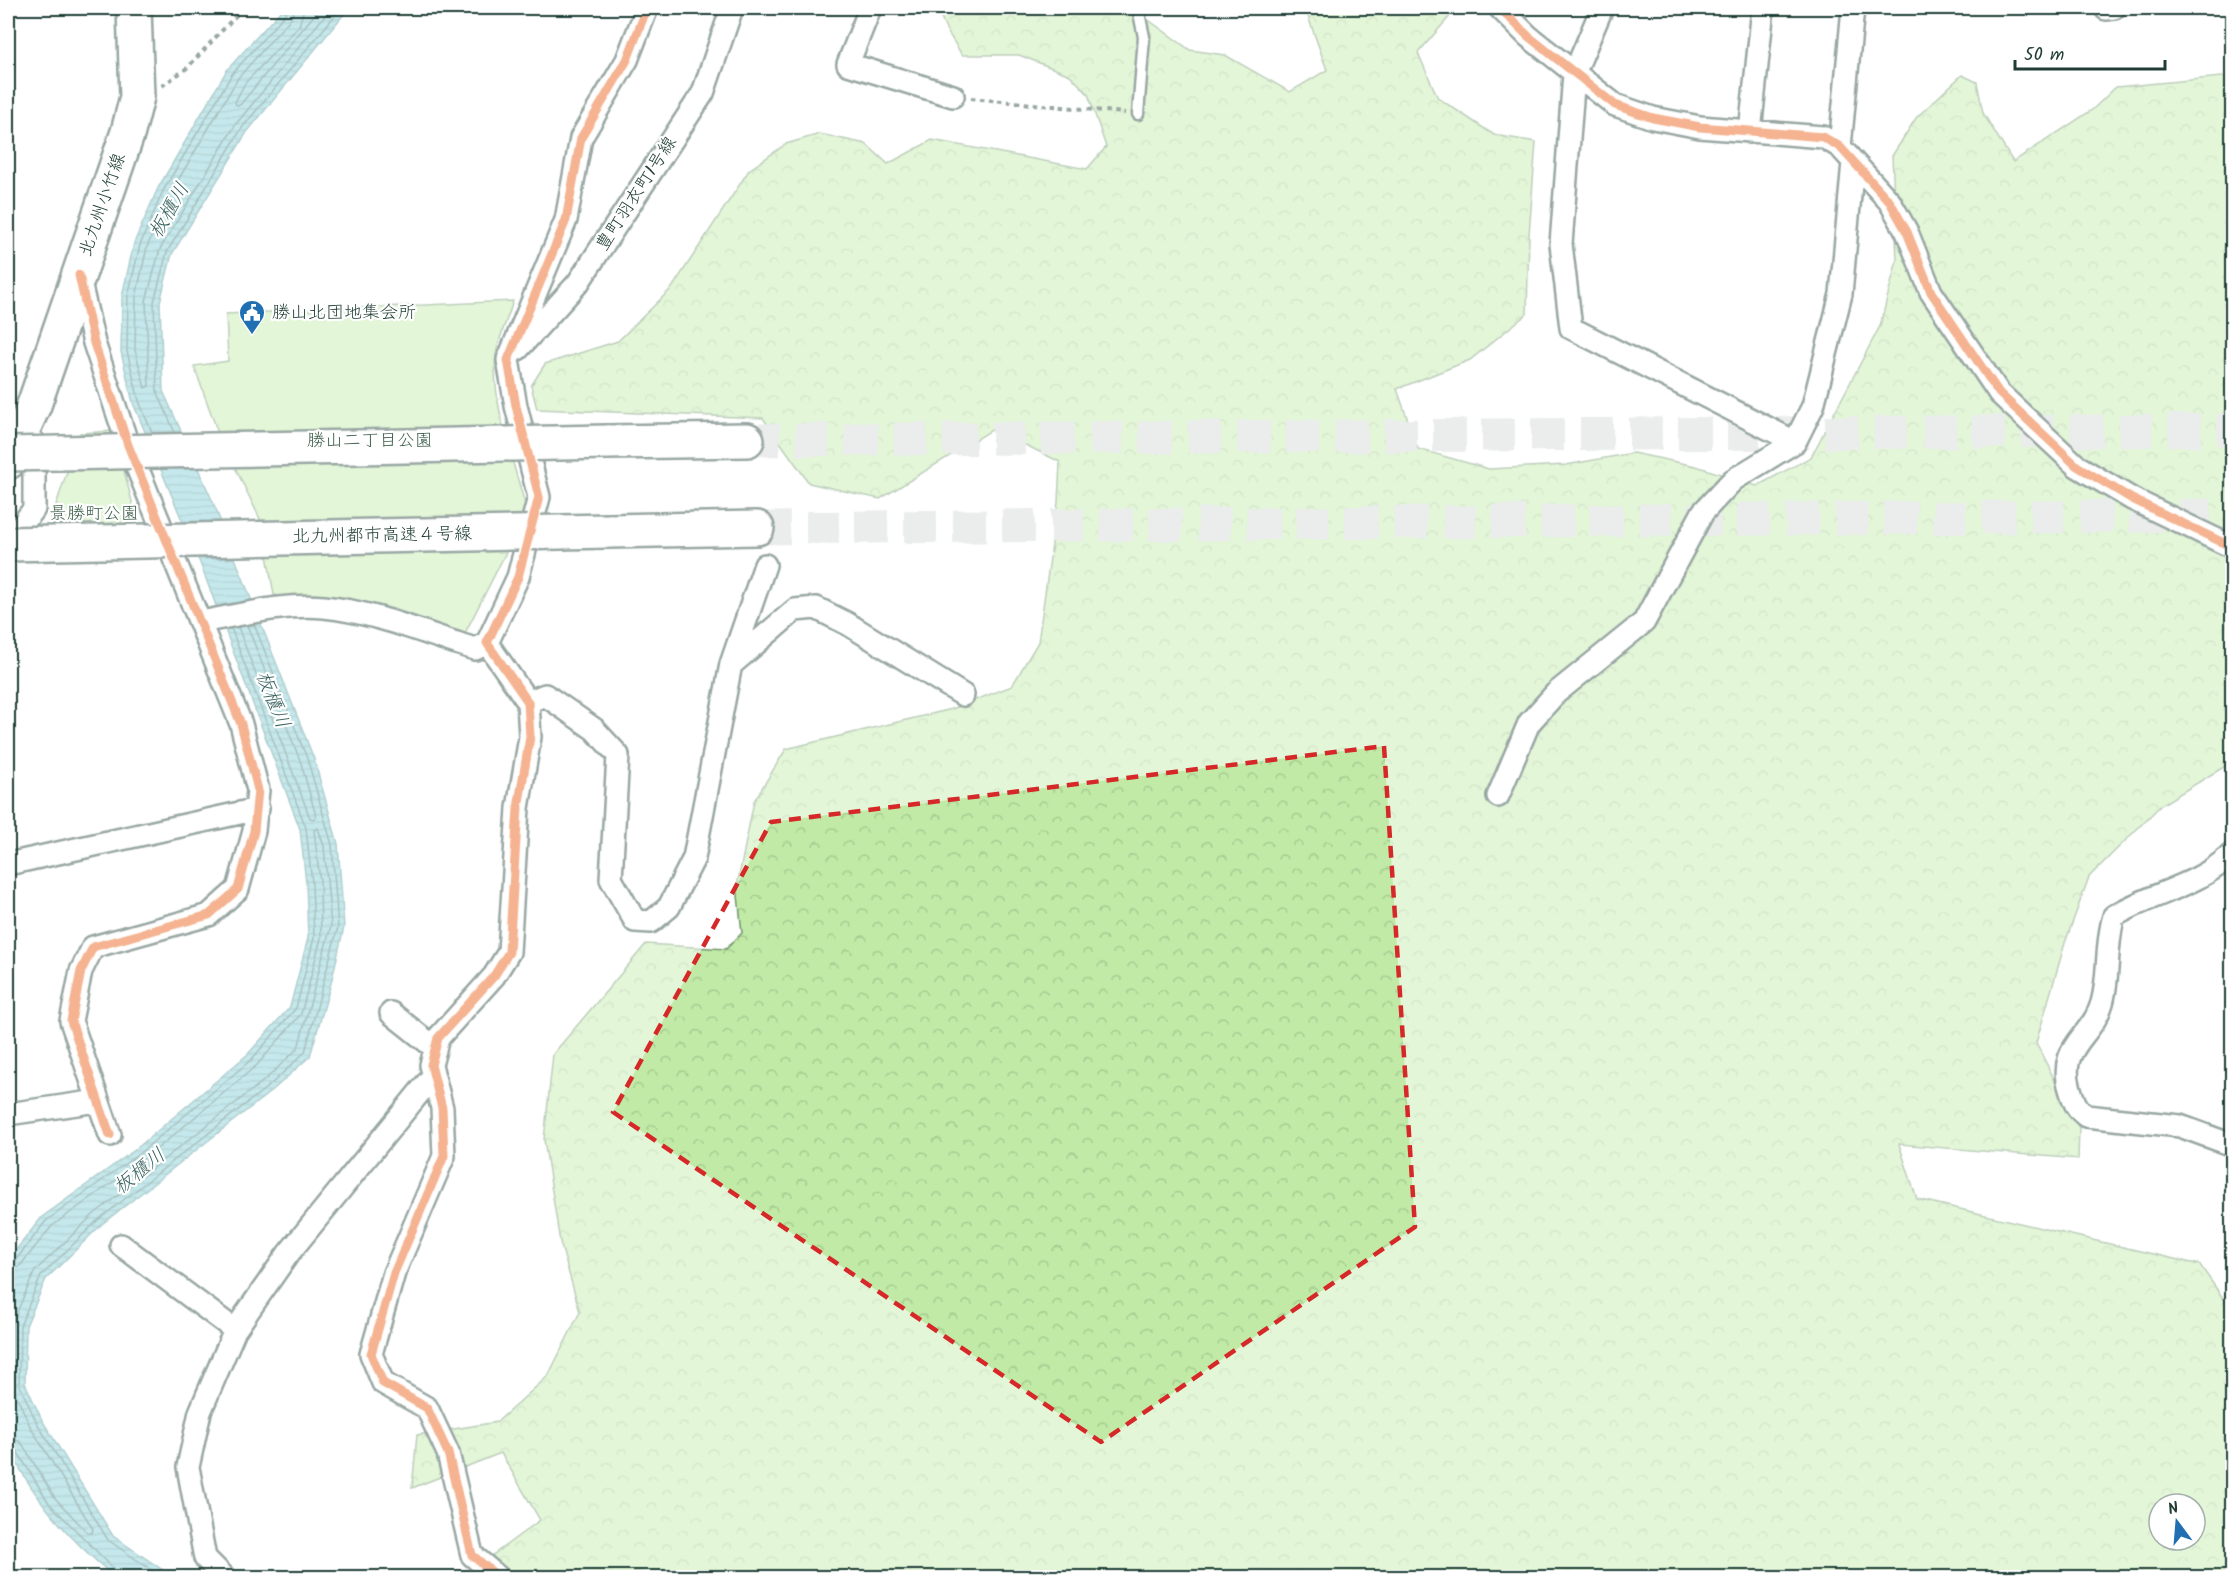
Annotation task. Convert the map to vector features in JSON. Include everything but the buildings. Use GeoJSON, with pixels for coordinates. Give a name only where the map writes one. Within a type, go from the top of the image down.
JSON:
{"type":"FeatureCollection","features":[{"type":"Feature","properties":{"kind":"main road","name":"北九州小竹線"},"geometry":{"type":"LineString","coordinates":[[8,462],[34,405],[129,132],[137,97],[134,8]]}},
{"type":"Feature","properties":{"kind":"main road"},"geometry":{"type":"LineString","coordinates":[[8,454],[747,440]]}},
{"type":"Feature","properties":{"kind":"main road","name":"北九州都市高速４号線"},"geometry":{"type":"LineString","coordinates":[[8,544],[757,528]]}},
{"type":"Feature","properties":{"kind":"street"},"geometry":{"type":"LineString","coordinates":[[206,621],[272,610],[323,607],[356,613],[475,650],[487,643],[518,577],[539,496],[516,406],[508,360],[566,220],[581,138],[627,60],[647,8]]}},
{"type":"Feature","properties":{"kind":"street","name":"豊町羽衣町1号線"},"geometry":{"type":"LineString","coordinates":[[508,360],[578,283],[703,93],[732,8]]}},
{"type":"Feature","properties":{"kind":"street"},"geometry":{"type":"LineString","coordinates":[[866,8],[869,10],[848,64],[953,96]]}},
{"type":"Feature","properties":{"kind":"street"},"geometry":{"type":"LineString","coordinates":[[1500,8],[1528,36],[1615,105],[1653,118],[1700,127],[1823,137],[1846,154],[1890,202],[1907,232],[1931,292],[1999,393],[2077,466],[2132,498],[2232,547]]}},
{"type":"Feature","properties":{"kind":"street"},"geometry":{"type":"LineString","coordinates":[[1602,8],[1574,74],[1561,244],[1571,328],[1795,442]]}},
{"type":"Feature","properties":{"kind":"street"},"geometry":{"type":"LineString","coordinates":[[1750,132],[1763,8]]}},
{"type":"Feature","properties":{"kind":"street"},"geometry":{"type":"LineString","coordinates":[[1498,796],[1529,723],[1556,693],[1644,622],[1703,512],[1733,480],[1795,442],[1813,406],[1841,294],[1853,8]]}},
{"type":"Feature","properties":{"kind":"street"},"geometry":{"type":"LineString","coordinates":[[79,275],[94,343],[128,445],[206,621],[241,724],[258,790],[258,809],[238,890],[209,915],[93,947],[81,971],[71,1021],[110,1135]]}},
{"type":"Feature","properties":{"kind":"street"},"geometry":{"type":"LineString","coordinates":[[8,544],[34,509],[34,405]]}},
{"type":"Feature","properties":{"kind":"street"},"geometry":{"type":"LineString","coordinates":[[528,702],[545,695],[594,729],[618,755],[611,879],[634,921],[651,922],[669,907],[694,858],[731,664],[765,565]]}},
{"type":"Feature","properties":{"kind":"street"},"geometry":{"type":"LineString","coordinates":[[731,664],[795,610],[816,608],[848,624],[963,695]]}},
{"type":"Feature","properties":{"kind":"street"},"geometry":{"type":"LineString","coordinates":[[487,643],[528,702],[530,737],[518,808],[509,952],[494,976],[438,1038],[430,1065],[442,1108],[444,1156],[394,1273],[371,1354],[383,1383],[427,1408],[448,1453],[472,1554],[499,1578]]}},
{"type":"Feature","properties":{"kind":"street"},"geometry":{"type":"LineString","coordinates":[[8,864],[258,809]]}},
{"type":"Feature","properties":{"kind":"street"},"geometry":{"type":"LineString","coordinates":[[2232,854],[2213,872],[2189,884],[2133,905],[2114,916],[2108,935],[2102,1004],[2066,1063],[2066,1076],[2076,1108],[2086,1116],[2180,1126],[2232,1145]]}},
{"type":"Feature","properties":{"kind":"street"},"geometry":{"type":"LineString","coordinates":[[392,1013],[435,1048]]}},
{"type":"Feature","properties":{"kind":"street"},"geometry":{"type":"LineString","coordinates":[[225,1578],[205,1558],[188,1467],[200,1412],[235,1330],[288,1254],[432,1077]]}},
{"type":"Feature","properties":{"kind":"street"},"geometry":{"type":"LineString","coordinates":[[8,1114],[98,1101]]}},
{"type":"Feature","properties":{"kind":"street"},"geometry":{"type":"LineString","coordinates":[[121,1245],[235,1330]]}},
{"type":"Feature","properties":{"kind":"lane"},"geometry":{"type":"LineString","coordinates":[[1138,8],[1144,36],[1138,114]]}},
{"type":"Feature","properties":{"kind":"path"},"geometry":{"type":"LineString","coordinates":[[137,97],[159,88],[187,68],[243,8]]}},
{"type":"Feature","properties":{"kind":"path"},"geometry":{"type":"LineString","coordinates":[[953,96],[1138,114]]}},
{"type":"Feature","properties":{"kind":"highlighted area"},"geometry":{"type":"Polygon","coordinates":[[[1384,746],[1415,1227],[1101,1442],[613,1112],[771,822],[1384,746]]]}},
{"type":"Feature","properties":{"kind":"green space"},"geometry":{"type":"Polygon","coordinates":[[[937,8],[1132,8],[1190,50],[1225,55],[1290,92],[1327,70],[1305,8],[1457,8],[1418,53],[1438,98],[1494,135],[1536,142],[1529,235],[1527,314],[1470,360],[1397,389],[1418,449],[1489,469],[1566,465],[1633,453],[1696,466],[1757,486],[1811,457],[1880,326],[1897,260],[1892,156],[1916,118],[1962,75],[1977,82],[1983,113],[2013,162],[2092,110],[2116,87],[2232,76],[2232,762],[2161,805],[2089,877],[2065,943],[2036,1043],[2079,1128],[2078,1159],[1899,1144],[1917,1199],[2200,1265],[2232,1311],[2232,1577],[463,1577],[540,1520],[501,1453],[412,1488],[417,1435],[497,1422],[548,1376],[580,1312],[560,1242],[544,1140],[553,1054],[646,944],[726,949],[742,933],[737,886],[754,801],[786,749],[952,709],[1012,686],[1038,642],[1058,502],[1060,462],[993,429],[880,499],[809,483],[763,418],[537,409],[531,386],[545,364],[618,341],[672,288],[749,170],[786,144],[820,134],[866,144],[888,164],[932,140],[1087,169],[1106,147],[1088,94],[1070,75],[1019,55],[962,55],[947,31],[937,8]]]}},
{"type":"Feature","properties":{"kind":"green space","name":"勝山二丁目公園"},"geometry":{"type":"Polygon","coordinates":[[[513,301],[497,348],[495,372],[500,412],[527,511],[464,635],[457,637],[274,595],[261,521],[217,430],[194,366],[228,361],[226,314],[513,301]]]}},
{"type":"Feature","properties":{"kind":"green space","name":"景勝町公園"},"geometry":{"type":"Polygon","coordinates":[[[114,431],[144,549],[37,562],[80,433],[114,431]]]}},
{"type":"Feature","properties":{"kind":"water","name":"板櫃川"},"geometry":{"type":"Polygon","coordinates":[[[283,8],[349,8],[247,132],[172,254],[160,302],[163,391],[213,502],[314,759],[338,844],[344,927],[310,1056],[274,1089],[102,1224],[46,1279],[26,1326],[25,1383],[42,1420],[113,1536],[173,1577],[115,1577],[68,1533],[40,1500],[8,1445],[8,1260],[42,1217],[136,1149],[248,1054],[290,1007],[308,938],[306,883],[300,829],[200,563],[133,403],[121,352],[122,296],[134,243],[158,188],[227,70],[283,8]]]}},
{"type":"Feature","properties":{"kind":"tunnel"},"geometry":{"type":"LineString","coordinates":[[747,440],[2232,430]]}},
{"type":"Feature","properties":{"kind":"tunnel"},"geometry":{"type":"LineString","coordinates":[[757,528],[2232,515]]}},
{"type":"Feature","properties":{"kind":"cycle path"},"geometry":{"type":"LineString","coordinates":[[499,1578],[472,1555],[448,1453],[427,1408],[383,1383],[371,1354],[394,1273],[444,1156],[442,1108],[431,1065],[438,1038],[494,976],[509,952],[518,808],[530,737],[528,702],[487,643],[518,577],[539,497],[516,406],[508,360],[566,220],[581,138],[627,60],[647,8]]}},
{"type":"Feature","properties":{"kind":"cycle path"},"geometry":{"type":"LineString","coordinates":[[1500,8],[1528,36],[1615,105],[1653,118],[1700,127],[1823,137],[1840,147],[1890,202],[1907,232],[1931,292],[1999,393],[2077,466],[2132,499],[2232,547]]}},
{"type":"Feature","properties":{"kind":"cycle path"},"geometry":{"type":"LineString","coordinates":[[79,275],[94,343],[128,445],[241,724],[258,790],[254,831],[238,889],[209,915],[93,947],[81,971],[71,1021],[110,1135]]}},
{"type":"Feature","properties":{"kind":"place","name":"勝山北団地集会所"},"geometry":{"type":"Point","coordinates":[252,336]}}]}
